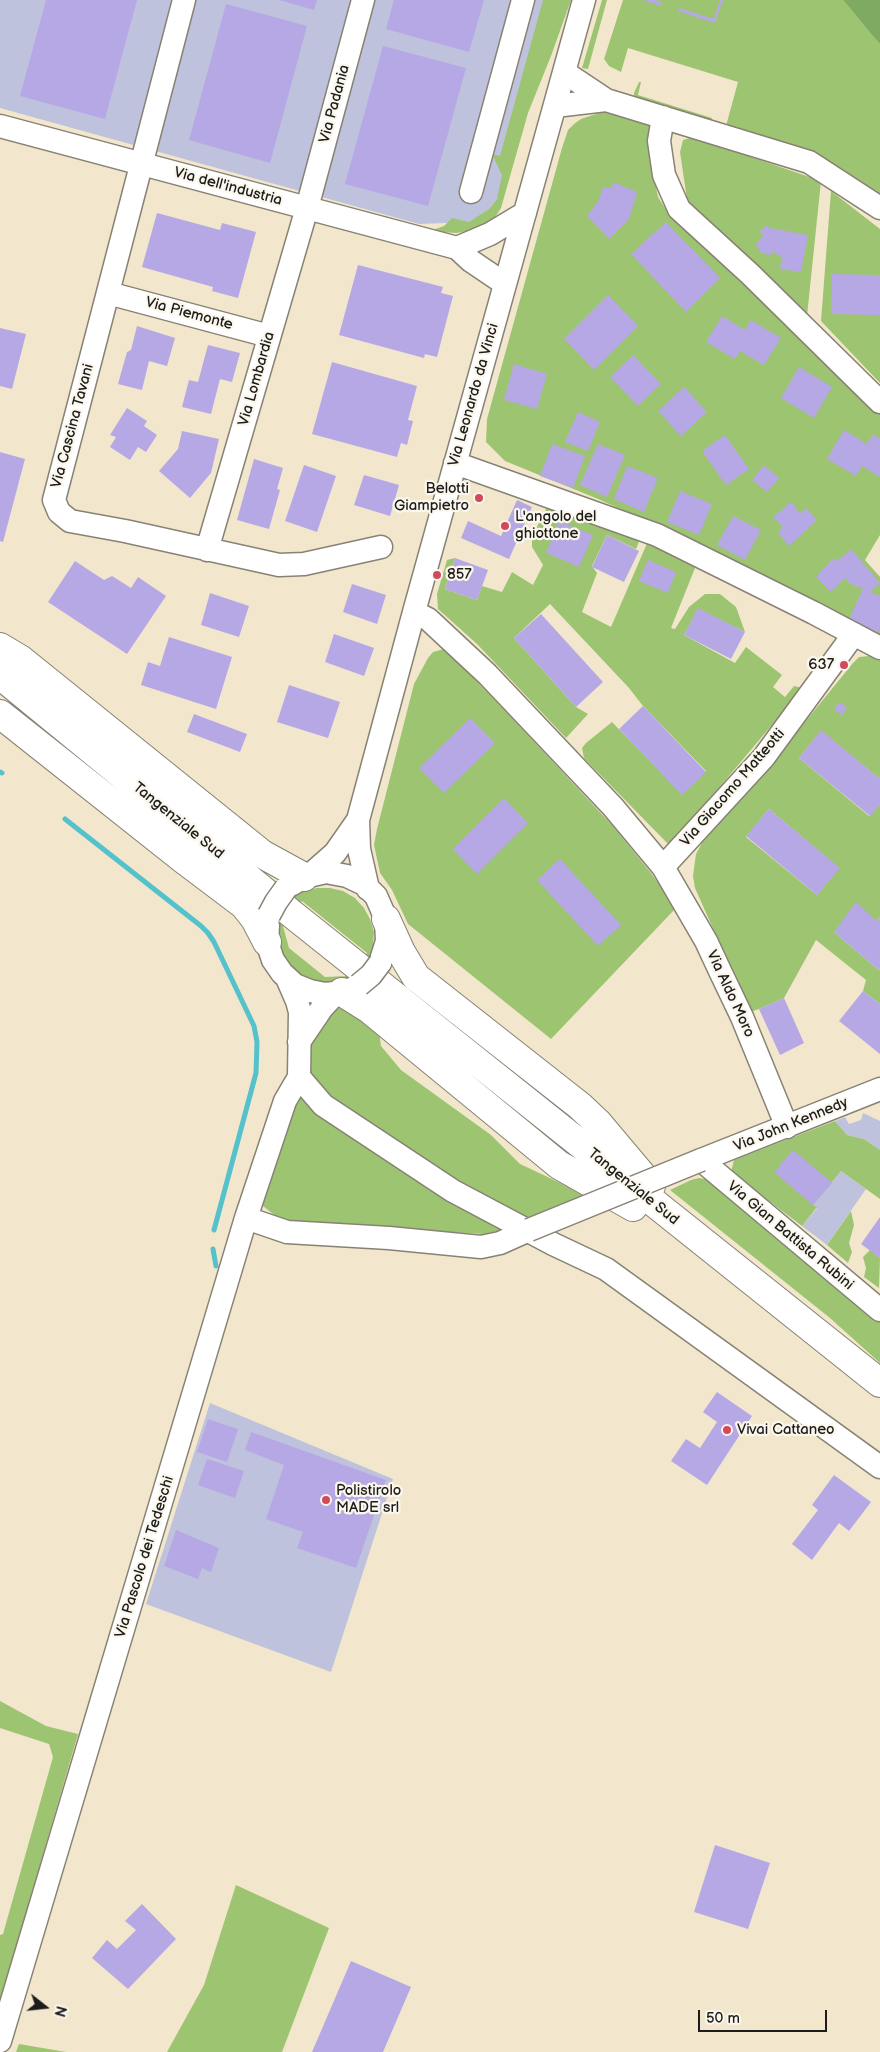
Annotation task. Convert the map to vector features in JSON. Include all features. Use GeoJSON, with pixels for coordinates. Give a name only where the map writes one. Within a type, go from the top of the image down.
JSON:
{"type":"FeatureCollection","features":[{"type":"Feature","properties":{"kind":"highway"},"geometry":{"type":"LineString","coordinates":[[0,647],[20,659],[262,854],[304,878]]}},
{"type":"Feature","properties":{"kind":"highway","name":"Tangenziale Sud"},"geometry":{"type":"LineString","coordinates":[[0,676],[348,984],[387,990],[880,1383]]}},
{"type":"Feature","properties":{"kind":"highway"},"geometry":{"type":"LineString","coordinates":[[0,714],[244,905],[268,932]]}},
{"type":"Feature","properties":{"kind":"highway"},"geometry":{"type":"LineString","coordinates":[[348,984],[378,1017],[559,1165],[634,1208],[652,1203],[651,1185],[598,1123],[580,1106],[416,976],[401,952],[386,919]]}},
{"type":"Feature","properties":{"kind":"street"},"geometry":{"type":"LineString","coordinates":[[142,164],[184,0]]}},
{"type":"Feature","properties":{"kind":"street","name":"Via Padania"},"geometry":{"type":"LineString","coordinates":[[307,208],[363,0]]}},
{"type":"Feature","properties":{"kind":"street"},"geometry":{"type":"LineString","coordinates":[[471,192],[523,0]]}},
{"type":"Feature","properties":{"kind":"street","name":"Via Leonardo da Vinci"},"geometry":{"type":"LineString","coordinates":[[368,888],[359,849],[358,820],[584,0]]}},
{"type":"Feature","properties":{"kind":"street"},"geometry":{"type":"LineString","coordinates":[[564,72],[606,100],[809,162],[880,208]]}},
{"type":"Feature","properties":{"kind":"street"},"geometry":{"type":"LineString","coordinates":[[555,106],[606,100]]}},
{"type":"Feature","properties":{"kind":"street"},"geometry":{"type":"LineString","coordinates":[[663,117],[659,141],[664,175],[680,209],[750,274],[880,402]]}},
{"type":"Feature","properties":{"kind":"street","name":"Via dell'industria"},"geometry":{"type":"LineString","coordinates":[[0,126],[307,208],[467,244]]}},
{"type":"Feature","properties":{"kind":"street","name":"Via Cascina Tavani"},"geometry":{"type":"LineString","coordinates":[[142,164],[54,500],[58,512],[70,521],[125,531],[279,565],[304,564],[381,547]]}},
{"type":"Feature","properties":{"kind":"street","name":"Via Lombardia"},"geometry":{"type":"LineString","coordinates":[[207,550],[307,208]]}},
{"type":"Feature","properties":{"kind":"street"},"geometry":{"type":"LineString","coordinates":[[508,273],[471,261],[467,244],[525,214]]}},
{"type":"Feature","properties":{"kind":"street","name":"Via Piemonte"},"geometry":{"type":"LineString","coordinates":[[108,293],[269,336]]}},
{"type":"Feature","properties":{"kind":"street"},"geometry":{"type":"LineString","coordinates":[[455,463],[657,535],[880,648]]}},
{"type":"Feature","properties":{"kind":"street","name":"Via Aldo Moro"},"geometry":{"type":"LineString","coordinates":[[414,612],[428,619],[487,674],[618,813],[664,867],[706,941],[731,994],[787,1126]]}},
{"type":"Feature","properties":{"kind":"street","name":"Via Giacomo Matteotti"},"geometry":{"type":"LineString","coordinates":[[664,867],[764,757],[854,634]]}},
{"type":"Feature","properties":{"kind":"street","name":"Via Leonardo da Vinci"},"geometry":{"type":"LineString","coordinates":[[304,878],[335,853],[358,820]]}},
{"type":"Feature","properties":{"kind":"street"},"geometry":{"type":"LineString","coordinates":[[287,978],[304,990],[321,994],[371,975],[380,963],[386,947],[388,930],[381,906],[368,888],[358,881],[336,873],[321,873],[304,878],[279,896],[272,908],[268,932],[273,960],[287,978],[299,1006],[299,1077],[323,1105],[453,1191],[553,1244],[606,1269],[880,1467]]}},
{"type":"Feature","properties":{"kind":"street"},"geometry":{"type":"LineString","coordinates":[[299,1043],[322,1008],[348,984]]}},
{"type":"Feature","properties":{"kind":"street","name":"Via Pascolo dei Tedeschi"},"geometry":{"type":"LineString","coordinates":[[0,2041],[246,1218],[285,1101],[299,1077]]}},
{"type":"Feature","properties":{"kind":"street","name":"Via John Kennedy"},"geometry":{"type":"LineString","coordinates":[[246,1218],[287,1232],[389,1238],[481,1247],[500,1243],[880,1089]]}},
{"type":"Feature","properties":{"kind":"street","name":"Via Gian Battista Rubini"},"geometry":{"type":"LineString","coordinates":[[701,1160],[880,1310]]}},
{"type":"Feature","properties":{"kind":"street"},"geometry":{"type":"LineString","coordinates":[[855,1291],[880,1291]]}},
{"type":"Feature","properties":{"kind":"shaded area"},"geometry":{"type":"Polygon","coordinates":[[[0,0],[558,0],[497,199],[489,209],[471,222],[419,224],[0,108],[0,0]]]}},
{"type":"Feature","properties":{"kind":"shaded area"},"geometry":{"type":"Polygon","coordinates":[[[863,1113],[880,1121],[880,1150],[864,1139],[847,1135],[835,1121],[845,1117],[849,1124],[861,1120],[863,1113]]]}},
{"type":"Feature","properties":{"kind":"shaded area"},"geometry":{"type":"Polygon","coordinates":[[[841,1171],[866,1189],[827,1245],[802,1226],[817,1208],[813,1205],[841,1171]]]}},
{"type":"Feature","properties":{"kind":"shaded area"},"geometry":{"type":"Polygon","coordinates":[[[210,1403],[393,1479],[331,1672],[146,1604],[210,1403]]]}},
{"type":"Feature","properties":{"kind":"green space"},"geometry":{"type":"Polygon","coordinates":[[[543,0],[571,0],[528,113],[501,208],[494,219],[482,229],[456,233],[433,230],[444,226],[452,218],[469,222],[489,209],[497,199],[502,175],[492,154],[500,156],[543,0]]]}},
{"type":"Feature","properties":{"kind":"green space"},"geometry":{"type":"Polygon","coordinates":[[[602,0],[607,0],[588,69],[582,68],[602,0]]]}},
{"type":"Feature","properties":{"kind":"green space"},"geometry":{"type":"Polygon","coordinates":[[[623,0],[843,0],[880,44],[880,193],[828,160],[803,149],[726,126],[738,82],[628,48],[621,72],[609,66],[604,59],[623,0]]]}},
{"type":"Feature","properties":{"kind":"green space"},"geometry":{"type":"Polygon","coordinates":[[[843,0],[880,0],[880,44],[873,36],[843,0]]]}},
{"type":"Feature","properties":{"kind":"green space"},"geometry":{"type":"Polygon","coordinates":[[[639,82],[641,82],[638,95],[712,118],[710,123],[634,98],[639,82]]]}},
{"type":"Feature","properties":{"kind":"green space"},"geometry":{"type":"Polygon","coordinates":[[[602,112],[615,113],[650,125],[649,153],[658,197],[669,214],[880,411],[880,535],[865,560],[880,577],[880,637],[678,535],[598,499],[505,461],[486,442],[487,419],[568,130],[581,119],[602,112]]]}},
{"type":"Feature","properties":{"kind":"green space"},"geometry":{"type":"Polygon","coordinates":[[[693,137],[821,181],[807,316],[688,206],[680,152],[683,140],[693,137]]]}},
{"type":"Feature","properties":{"kind":"green space"},"geometry":{"type":"Polygon","coordinates":[[[831,191],[880,229],[880,383],[821,321],[831,191]]]}},
{"type":"Feature","properties":{"kind":"green space"},"geometry":{"type":"Polygon","coordinates":[[[549,503],[640,539],[636,549],[607,535],[592,566],[597,573],[582,612],[611,627],[648,541],[697,563],[671,628],[675,629],[689,607],[705,594],[720,594],[736,607],[745,632],[698,609],[684,635],[735,663],[746,647],[782,675],[773,687],[785,697],[794,686],[803,688],[670,846],[584,758],[582,748],[612,722],[682,794],[706,771],[643,706],[629,688],[550,604],[514,638],[576,707],[588,714],[566,738],[477,644],[438,609],[437,594],[447,560],[455,558],[445,589],[477,600],[482,586],[502,592],[512,572],[533,585],[543,565],[532,547],[532,537],[549,503]]]}},
{"type":"Feature","properties":{"kind":"green space"},"geometry":{"type":"Polygon","coordinates":[[[444,649],[493,698],[611,824],[651,873],[676,908],[551,1039],[408,924],[392,890],[380,873],[374,845],[414,684],[433,652],[444,649]]]}},
{"type":"Feature","properties":{"kind":"green space"},"geometry":{"type":"Polygon","coordinates":[[[869,656],[880,659],[880,779],[821,731],[799,758],[869,816],[880,804],[880,917],[876,921],[834,932],[880,971],[880,1004],[863,991],[866,980],[816,940],[784,998],[750,1012],[695,888],[693,876],[696,854],[703,841],[769,766],[859,657],[869,656]],[[769,809],[746,837],[817,895],[839,868],[769,809]]]}},
{"type":"Feature","properties":{"kind":"green space"},"geometry":{"type":"Polygon","coordinates":[[[330,888],[343,891],[355,898],[364,908],[374,932],[373,946],[370,958],[354,979],[329,989],[282,969],[276,918],[292,898],[304,891],[330,888]],[[302,901],[283,926],[289,948],[325,977],[348,976],[367,953],[302,901]]]}},
{"type":"Feature","properties":{"kind":"green space"},"geometry":{"type":"Polygon","coordinates":[[[346,1005],[378,1024],[381,1046],[401,1070],[491,1135],[520,1164],[588,1196],[497,1231],[484,1234],[284,1222],[273,1214],[263,1206],[261,1195],[312,1029],[324,1015],[346,1005]]]}},
{"type":"Feature","properties":{"kind":"green space"},"geometry":{"type":"Polygon","coordinates":[[[835,1121],[847,1135],[864,1139],[880,1150],[880,1199],[841,1171],[813,1205],[817,1207],[802,1226],[731,1172],[734,1160],[835,1121]]]}},
{"type":"Feature","properties":{"kind":"green space"},"geometry":{"type":"Polygon","coordinates":[[[699,1178],[705,1179],[720,1189],[880,1322],[880,1363],[830,1318],[670,1190],[699,1178]]]}},
{"type":"Feature","properties":{"kind":"green space"},"geometry":{"type":"Polygon","coordinates":[[[851,1211],[854,1225],[849,1243],[852,1252],[848,1263],[827,1245],[851,1211]]]}},
{"type":"Feature","properties":{"kind":"green space"},"geometry":{"type":"Polygon","coordinates":[[[870,1250],[880,1258],[879,1288],[864,1277],[866,1268],[863,1257],[870,1250]]]}},
{"type":"Feature","properties":{"kind":"green space"},"geometry":{"type":"Polygon","coordinates":[[[0,1701],[46,1726],[78,1734],[16,1947],[0,2016],[0,1935],[3,1934],[53,1757],[49,1744],[0,1728],[0,1701]]]}},
{"type":"Feature","properties":{"kind":"green space"},"geometry":{"type":"Polygon","coordinates":[[[236,1885],[329,1928],[282,2052],[167,2052],[204,1985],[236,1885]]]}},
{"type":"Feature","properties":{"kind":"green space"},"geometry":{"type":"Polygon","coordinates":[[[19,2044],[66,2052],[16,2052],[19,2044]]]}},
{"type":"Feature","properties":{"kind":"building"},"geometry":{"type":"Polygon","coordinates":[[[46,0],[137,0],[105,119],[20,96],[46,0]]]}},
{"type":"Feature","properties":{"kind":"building"},"geometry":{"type":"Polygon","coordinates":[[[279,0],[317,0],[314,10],[279,0]]]}},
{"type":"Feature","properties":{"kind":"building"},"geometry":{"type":"Polygon","coordinates":[[[394,0],[484,0],[469,52],[386,29],[394,0]]]}},
{"type":"Feature","properties":{"kind":"building"},"geometry":{"type":"Polygon","coordinates":[[[643,0],[655,0],[662,2],[661,6],[643,0]]]}},
{"type":"Feature","properties":{"kind":"building"},"geometry":{"type":"Polygon","coordinates":[[[720,0],[723,0],[715,23],[678,11],[679,8],[714,19],[720,0]]]}},
{"type":"Feature","properties":{"kind":"building"},"geometry":{"type":"Polygon","coordinates":[[[226,4],[307,26],[270,163],[189,140],[226,4]]]}},
{"type":"Feature","properties":{"kind":"building"},"geometry":{"type":"Polygon","coordinates":[[[383,46],[466,68],[428,206],[345,184],[383,46]]]}},
{"type":"Feature","properties":{"kind":"building"},"geometry":{"type":"Polygon","coordinates":[[[613,182],[637,192],[629,219],[609,239],[587,216],[599,200],[603,187],[612,188],[613,182]]]}},
{"type":"Feature","properties":{"kind":"building"},"geometry":{"type":"Polygon","coordinates":[[[157,213],[220,230],[222,223],[256,232],[238,298],[212,291],[213,287],[142,267],[157,213]]]}},
{"type":"Feature","properties":{"kind":"building"},"geometry":{"type":"Polygon","coordinates":[[[666,222],[720,278],[686,312],[631,254],[666,222]]]}},
{"type":"Feature","properties":{"kind":"building"},"geometry":{"type":"Polygon","coordinates":[[[766,225],[770,228],[808,235],[801,272],[780,269],[782,257],[773,252],[770,255],[761,253],[756,244],[763,236],[760,232],[766,225]]]}},
{"type":"Feature","properties":{"kind":"building"},"geometry":{"type":"Polygon","coordinates":[[[358,265],[443,287],[441,293],[453,296],[437,357],[425,354],[424,358],[339,335],[358,265]]]}},
{"type":"Feature","properties":{"kind":"building"},"geometry":{"type":"Polygon","coordinates":[[[832,274],[880,275],[880,315],[831,314],[832,274]]]}},
{"type":"Feature","properties":{"kind":"building"},"geometry":{"type":"Polygon","coordinates":[[[608,295],[638,326],[594,370],[564,339],[608,295]]]}},
{"type":"Feature","properties":{"kind":"building"},"geometry":{"type":"Polygon","coordinates":[[[722,316],[745,330],[751,320],[781,338],[764,365],[740,351],[735,359],[706,342],[722,316]]]}},
{"type":"Feature","properties":{"kind":"building"},"geometry":{"type":"Polygon","coordinates":[[[137,326],[175,338],[167,366],[149,361],[142,390],[118,384],[127,352],[131,350],[137,326]]]}},
{"type":"Feature","properties":{"kind":"building"},"geometry":{"type":"Polygon","coordinates":[[[0,328],[26,334],[12,389],[0,386],[0,328]]]}},
{"type":"Feature","properties":{"kind":"building"},"geometry":{"type":"Polygon","coordinates":[[[208,345],[240,353],[232,382],[220,379],[211,414],[182,407],[189,380],[198,382],[208,345]]]}},
{"type":"Feature","properties":{"kind":"building"},"geometry":{"type":"Polygon","coordinates":[[[633,355],[661,384],[638,406],[610,377],[633,355]]]}},
{"type":"Feature","properties":{"kind":"building"},"geometry":{"type":"Polygon","coordinates":[[[332,362],[417,386],[408,420],[413,421],[407,445],[401,443],[397,457],[312,434],[332,362]]]}},
{"type":"Feature","properties":{"kind":"building"},"geometry":{"type":"Polygon","coordinates":[[[514,364],[547,374],[537,409],[504,400],[514,364]]]}},
{"type":"Feature","properties":{"kind":"building"},"geometry":{"type":"Polygon","coordinates":[[[799,367],[832,387],[814,418],[781,398],[799,367]]]}},
{"type":"Feature","properties":{"kind":"building"},"geometry":{"type":"Polygon","coordinates":[[[684,387],[707,412],[681,436],[658,411],[684,387]]]}},
{"type":"Feature","properties":{"kind":"building"},"geometry":{"type":"Polygon","coordinates":[[[127,408],[147,421],[144,426],[157,435],[146,452],[138,447],[130,460],[110,447],[116,437],[110,435],[127,408]]]}},
{"type":"Feature","properties":{"kind":"building"},"geometry":{"type":"Polygon","coordinates":[[[578,412],[600,422],[588,451],[565,442],[578,412]]]}},
{"type":"Feature","properties":{"kind":"building"},"geometry":{"type":"Polygon","coordinates":[[[844,430],[867,444],[873,434],[880,439],[880,477],[862,466],[856,476],[827,459],[844,430]]]}},
{"type":"Feature","properties":{"kind":"building"},"geometry":{"type":"Polygon","coordinates":[[[182,431],[219,439],[211,473],[190,498],[159,471],[178,449],[182,431]]]}},
{"type":"Feature","properties":{"kind":"building"},"geometry":{"type":"Polygon","coordinates":[[[725,435],[749,469],[726,485],[702,451],[725,435]]]}},
{"type":"Feature","properties":{"kind":"building"},"geometry":{"type":"Polygon","coordinates":[[[552,444],[585,456],[573,488],[540,476],[552,444]]]}},
{"type":"Feature","properties":{"kind":"building"},"geometry":{"type":"Polygon","coordinates":[[[598,444],[625,455],[607,497],[580,485],[598,444]]]}},
{"type":"Feature","properties":{"kind":"building"},"geometry":{"type":"Polygon","coordinates":[[[0,452],[25,459],[3,542],[0,541],[0,452]]]}},
{"type":"Feature","properties":{"kind":"building"},"geometry":{"type":"Polygon","coordinates":[[[254,459],[283,468],[277,489],[280,490],[269,529],[237,520],[254,459]]]}},
{"type":"Feature","properties":{"kind":"building"},"geometry":{"type":"Polygon","coordinates":[[[304,465],[336,476],[317,532],[285,521],[304,465]]]}},
{"type":"Feature","properties":{"kind":"building"},"geometry":{"type":"Polygon","coordinates":[[[764,465],[779,478],[767,492],[752,480],[764,465]]]}},
{"type":"Feature","properties":{"kind":"building"},"geometry":{"type":"Polygon","coordinates":[[[627,466],[658,478],[644,512],[614,499],[627,466]]]}},
{"type":"Feature","properties":{"kind":"building"},"geometry":{"type":"Polygon","coordinates":[[[364,475],[399,485],[390,516],[354,505],[364,475]]]}},
{"type":"Feature","properties":{"kind":"building"},"geometry":{"type":"Polygon","coordinates":[[[680,491],[712,504],[699,535],[667,522],[680,491]]]}},
{"type":"Feature","properties":{"kind":"building"},"geometry":{"type":"Polygon","coordinates":[[[517,500],[532,507],[509,559],[461,538],[468,521],[501,536],[517,500]]]}},
{"type":"Feature","properties":{"kind":"building"},"geometry":{"type":"Polygon","coordinates":[[[791,502],[800,513],[806,508],[817,520],[789,546],[778,533],[783,527],[773,517],[791,502]]]}},
{"type":"Feature","properties":{"kind":"building"},"geometry":{"type":"Polygon","coordinates":[[[733,516],[761,530],[745,560],[717,545],[733,516]]]}},
{"type":"Feature","properties":{"kind":"building"},"geometry":{"type":"Polygon","coordinates":[[[559,521],[593,535],[579,567],[546,553],[559,521]]]}},
{"type":"Feature","properties":{"kind":"building"},"geometry":{"type":"Polygon","coordinates":[[[607,535],[639,551],[624,582],[592,567],[607,535]]]}},
{"type":"Feature","properties":{"kind":"building"},"geometry":{"type":"Polygon","coordinates":[[[851,549],[880,583],[870,592],[880,596],[880,627],[878,633],[849,620],[863,588],[858,586],[856,588],[845,578],[831,592],[816,577],[833,558],[837,561],[851,549]]]}},
{"type":"Feature","properties":{"kind":"building"},"geometry":{"type":"Polygon","coordinates":[[[455,558],[488,570],[477,600],[445,589],[455,558]]]}},
{"type":"Feature","properties":{"kind":"building"},"geometry":{"type":"Polygon","coordinates":[[[648,560],[676,572],[668,593],[639,581],[648,560]]]}},
{"type":"Feature","properties":{"kind":"building"},"geometry":{"type":"Polygon","coordinates":[[[75,561],[104,580],[112,576],[131,588],[138,577],[166,596],[127,654],[48,602],[75,561]]]}},
{"type":"Feature","properties":{"kind":"building"},"geometry":{"type":"Polygon","coordinates":[[[352,584],[386,595],[377,624],[343,612],[352,584]]]}},
{"type":"Feature","properties":{"kind":"building"},"geometry":{"type":"Polygon","coordinates":[[[210,593],[249,606],[239,637],[201,625],[210,593]]]}},
{"type":"Feature","properties":{"kind":"building"},"geometry":{"type":"Polygon","coordinates":[[[698,608],[745,632],[731,659],[684,635],[698,608]]]}},
{"type":"Feature","properties":{"kind":"building"},"geometry":{"type":"Polygon","coordinates":[[[541,614],[603,682],[576,707],[514,638],[541,614]]]}},
{"type":"Feature","properties":{"kind":"building"},"geometry":{"type":"Polygon","coordinates":[[[334,634],[374,648],[364,676],[325,662],[334,634]]]}},
{"type":"Feature","properties":{"kind":"building"},"geometry":{"type":"Polygon","coordinates":[[[169,637],[232,657],[216,709],[141,685],[148,662],[160,666],[169,637]]]}},
{"type":"Feature","properties":{"kind":"building"},"geometry":{"type":"Polygon","coordinates":[[[289,685],[340,702],[328,738],[277,722],[289,685]]]}},
{"type":"Feature","properties":{"kind":"building"},"geometry":{"type":"Polygon","coordinates":[[[839,702],[847,707],[843,715],[834,710],[839,702]]]}},
{"type":"Feature","properties":{"kind":"building"},"geometry":{"type":"Polygon","coordinates":[[[643,706],[706,772],[682,795],[619,729],[643,706]]]}},
{"type":"Feature","properties":{"kind":"building"},"geometry":{"type":"Polygon","coordinates":[[[194,714],[247,734],[240,752],[187,732],[194,714]]]}},
{"type":"Feature","properties":{"kind":"building"},"geometry":{"type":"Polygon","coordinates":[[[470,718],[495,743],[444,793],[419,768],[470,718]]]}},
{"type":"Feature","properties":{"kind":"building"},"geometry":{"type":"Polygon","coordinates":[[[821,730],[880,779],[880,804],[870,816],[799,758],[821,730]]]}},
{"type":"Feature","properties":{"kind":"building"},"geometry":{"type":"Polygon","coordinates":[[[504,798],[528,823],[477,874],[453,849],[504,798]]]}},
{"type":"Feature","properties":{"kind":"building"},"geometry":{"type":"Polygon","coordinates":[[[769,809],[840,868],[817,895],[746,836],[769,809]]]}},
{"type":"Feature","properties":{"kind":"building"},"geometry":{"type":"Polygon","coordinates":[[[560,859],[621,925],[598,946],[537,880],[560,859]]]}},
{"type":"Feature","properties":{"kind":"building"},"geometry":{"type":"Polygon","coordinates":[[[856,902],[876,921],[880,917],[880,971],[834,932],[856,902]]]}},
{"type":"Feature","properties":{"kind":"building"},"geometry":{"type":"Polygon","coordinates":[[[863,991],[880,1004],[880,1054],[839,1021],[863,991]]]}},
{"type":"Feature","properties":{"kind":"building"},"geometry":{"type":"Polygon","coordinates":[[[784,998],[804,1043],[780,1055],[759,1009],[784,998]]]}},
{"type":"Feature","properties":{"kind":"building"},"geometry":{"type":"Polygon","coordinates":[[[793,1150],[832,1183],[813,1205],[774,1172],[793,1150]]]}},
{"type":"Feature","properties":{"kind":"building"},"geometry":{"type":"Polygon","coordinates":[[[880,1217],[880,1258],[861,1244],[880,1217]]]}},
{"type":"Feature","properties":{"kind":"building","name":"Vivai Cattaneo"},"geometry":{"type":"Polygon","coordinates":[[[717,1392],[752,1416],[707,1485],[671,1461],[686,1439],[700,1448],[717,1422],[703,1412],[717,1392]]]}},
{"type":"Feature","properties":{"kind":"building"},"geometry":{"type":"Polygon","coordinates":[[[208,1419],[238,1429],[227,1462],[197,1452],[208,1419]]]}},
{"type":"Feature","properties":{"kind":"building","name":"Polistirolo MADE srl"},"geometry":{"type":"Polygon","coordinates":[[[251,1432],[386,1480],[356,1568],[297,1548],[303,1532],[266,1519],[284,1465],[245,1450],[251,1432]]]}},
{"type":"Feature","properties":{"kind":"building"},"geometry":{"type":"Polygon","coordinates":[[[207,1459],[244,1471],[235,1498],[198,1485],[207,1459]]]}},
{"type":"Feature","properties":{"kind":"building"},"geometry":{"type":"Polygon","coordinates":[[[834,1475],[871,1502],[849,1531],[839,1523],[812,1560],[792,1544],[818,1510],[812,1505],[834,1475]]]}},
{"type":"Feature","properties":{"kind":"building"},"geometry":{"type":"Polygon","coordinates":[[[176,1530],[219,1548],[211,1572],[202,1568],[198,1579],[164,1566],[176,1530]]]}},
{"type":"Feature","properties":{"kind":"building"},"geometry":{"type":"Polygon","coordinates":[[[715,1845],[770,1863],[748,1929],[694,1912],[715,1845]]]}},
{"type":"Feature","properties":{"kind":"building"},"geometry":{"type":"Polygon","coordinates":[[[142,1904],[176,1939],[128,1989],[92,1958],[107,1940],[117,1949],[136,1930],[125,1921],[142,1904]]]}},
{"type":"Feature","properties":{"kind":"building"},"geometry":{"type":"Polygon","coordinates":[[[351,1961],[411,1987],[383,2052],[312,2052],[351,1961]]]}},
{"type":"Feature","properties":{"kind":"waterway"},"geometry":{"type":"LineString","coordinates":[[65,819],[208,933],[254,1026],[257,1042],[256,1073],[214,1230]]}},
{"type":"Feature","properties":{"kind":"waterway"},"geometry":{"type":"LineString","coordinates":[[213,1249],[216,1266]]}},
{"type":"Feature","properties":{"kind":"place","name":"Belotti Giampietro"},"geometry":{"type":"Point","coordinates":[479,498]}},
{"type":"Feature","properties":{"kind":"place","name":"L'angolo del ghiottone"},"geometry":{"type":"Point","coordinates":[505,526]}},
{"type":"Feature","properties":{"kind":"place","name":"857"},"geometry":{"type":"Point","coordinates":[437,575]}},
{"type":"Feature","properties":{"kind":"place","name":"637"},"geometry":{"type":"Point","coordinates":[844,665]}},
{"type":"Feature","properties":{"kind":"place","name":"Vivai Cattaneo"},"geometry":{"type":"Point","coordinates":[727,1430]}},
{"type":"Feature","properties":{"kind":"place","name":"Polistirolo MADE srl"},"geometry":{"type":"Point","coordinates":[326,1500]}}]}
